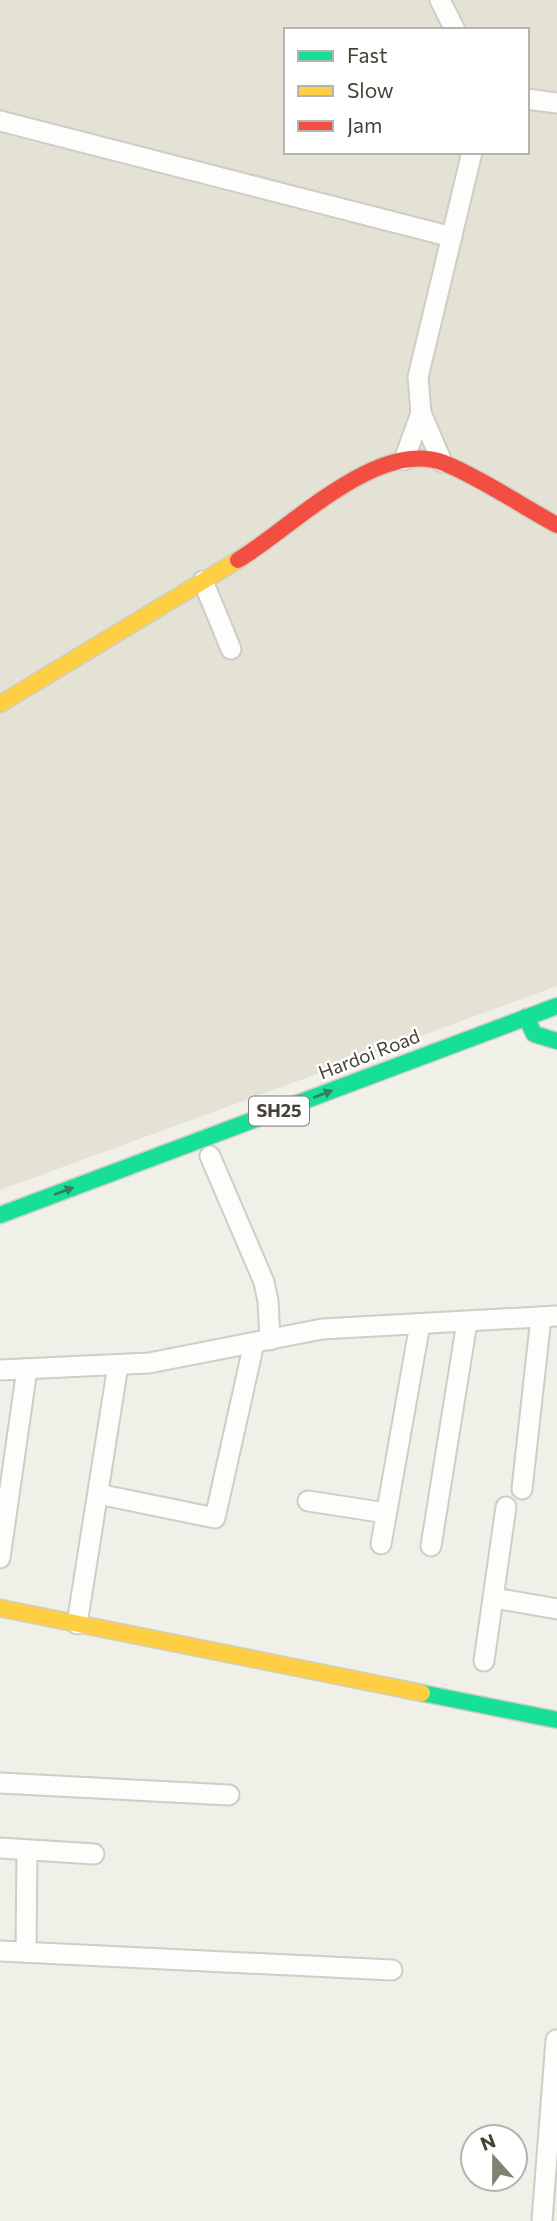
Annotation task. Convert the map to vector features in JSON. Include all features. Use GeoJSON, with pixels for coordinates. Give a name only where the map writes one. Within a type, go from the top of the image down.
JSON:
{"type":"FeatureCollection","features":[{"type":"Feature","properties":{"kind":"street"},"geometry":{"type":"LineString","coordinates":[[440,0],[454,28]]}},
{"type":"Feature","properties":{"kind":"street"},"geometry":{"type":"LineString","coordinates":[[529,99],[557,103]]}},
{"type":"Feature","properties":{"kind":"street"},"geometry":{"type":"LineString","coordinates":[[0,121],[452,237]]}},
{"type":"Feature","properties":{"kind":"street"},"geometry":{"type":"LineString","coordinates":[[442,462],[421,413],[418,377],[472,154]]}},
{"type":"Feature","properties":{"kind":"street"},"geometry":{"type":"LineString","coordinates":[[404,460],[421,413]]}},
{"type":"Feature","properties":{"kind":"street"},"geometry":{"type":"LineString","coordinates":[[0,704],[250,553],[362,473],[404,460],[442,462],[557,525]]}},
{"type":"Feature","properties":{"kind":"street"},"geometry":{"type":"LineString","coordinates":[[203,581],[231,649]]}},
{"type":"Feature","properties":{"kind":"street","name":"Hardoi Road"},"geometry":{"type":"LineString","coordinates":[[0,1215],[557,1006]]}},
{"type":"Feature","properties":{"kind":"street"},"geometry":{"type":"LineString","coordinates":[[526,1017],[528,1037]]}},
{"type":"Feature","properties":{"kind":"street"},"geometry":{"type":"LineString","coordinates":[[528,1037],[557,1026]]}},
{"type":"Feature","properties":{"kind":"street"},"geometry":{"type":"LineString","coordinates":[[528,1037],[557,1041]]}},
{"type":"Feature","properties":{"kind":"street"},"geometry":{"type":"LineString","coordinates":[[97,1494],[215,1518],[262,1341],[268,1301],[264,1282],[209,1156]]}},
{"type":"Feature","properties":{"kind":"street"},"geometry":{"type":"LineString","coordinates":[[0,1370],[149,1363],[322,1329],[549,1317],[522,1489]]}},
{"type":"Feature","properties":{"kind":"street"},"geometry":{"type":"LineString","coordinates":[[431,1546],[467,1322]]}},
{"type":"Feature","properties":{"kind":"street"},"geometry":{"type":"LineString","coordinates":[[381,1544],[421,1324]]}},
{"type":"Feature","properties":{"kind":"street"},"geometry":{"type":"LineString","coordinates":[[77,1624],[118,1365]]}},
{"type":"Feature","properties":{"kind":"street"},"geometry":{"type":"LineString","coordinates":[[0,1558],[6,1473],[27,1369]]}},
{"type":"Feature","properties":{"kind":"street"},"geometry":{"type":"LineString","coordinates":[[308,1501],[386,1513]]}},
{"type":"Feature","properties":{"kind":"street"},"geometry":{"type":"LineString","coordinates":[[484,1661],[506,1507]]}},
{"type":"Feature","properties":{"kind":"street"},"geometry":{"type":"LineString","coordinates":[[494,1598],[557,1609]]}},
{"type":"Feature","properties":{"kind":"street"},"geometry":{"type":"LineString","coordinates":[[0,1608],[557,1720]]}},
{"type":"Feature","properties":{"kind":"street"},"geometry":{"type":"LineString","coordinates":[[0,1783],[229,1795]]}},
{"type":"Feature","properties":{"kind":"street"},"geometry":{"type":"LineString","coordinates":[[0,1848],[94,1854]]}},
{"type":"Feature","properties":{"kind":"street"},"geometry":{"type":"LineString","coordinates":[[26,1952],[27,1850]]}},
{"type":"Feature","properties":{"kind":"street"},"geometry":{"type":"LineString","coordinates":[[0,1951],[392,1970]]}},
{"type":"Feature","properties":{"kind":"street"},"geometry":{"type":"LineString","coordinates":[[542,2221],[554,2108],[556,2040]]}},
{"type":"Feature","properties":{"kind":"shaded area"},"geometry":{"type":"Polygon","coordinates":[[[0,0],[557,0],[557,986],[0,1190],[0,0]]]}},
{"type":"Feature","properties":{"kind":"traffic: fast"},"geometry":{"type":"LineString","coordinates":[[0,1215],[557,1006]]}},
{"type":"Feature","properties":{"kind":"traffic: fast"},"geometry":{"type":"LineString","coordinates":[[526,1017],[534,1034],[557,1041]]}},
{"type":"Feature","properties":{"kind":"traffic: fast"},"geometry":{"type":"LineString","coordinates":[[422,1693],[557,1720]]}},
{"type":"Feature","properties":{"kind":"traffic: slow"},"geometry":{"type":"LineString","coordinates":[[0,704],[238,560]]}},
{"type":"Feature","properties":{"kind":"traffic: slow"},"geometry":{"type":"LineString","coordinates":[[0,1608],[422,1693]]}},
{"type":"Feature","properties":{"kind":"traffic: jam"},"geometry":{"type":"LineString","coordinates":[[238,560],[336,490],[364,474],[392,463],[419,458],[459,469],[557,525]]}}]}
